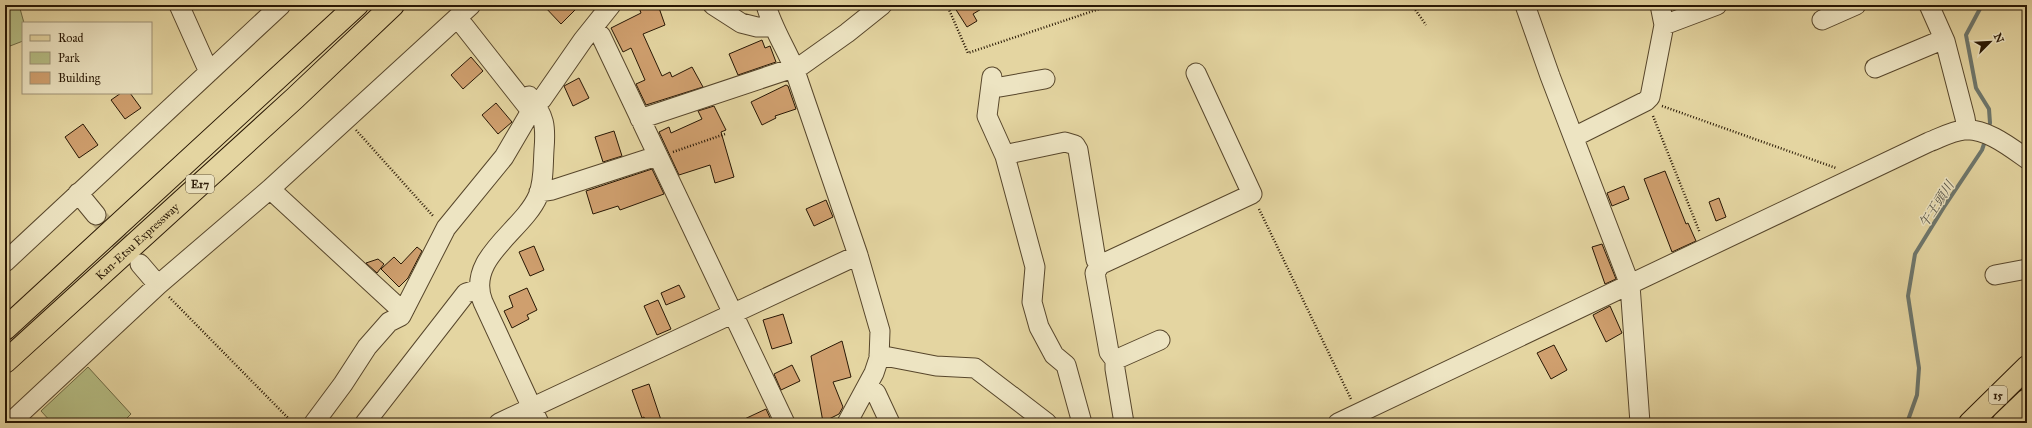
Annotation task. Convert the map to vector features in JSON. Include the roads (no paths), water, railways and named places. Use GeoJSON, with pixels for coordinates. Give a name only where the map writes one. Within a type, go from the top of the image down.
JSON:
{"type":"FeatureCollection","features":[{"type":"Feature","properties":{"kind":"main road","name":"Kan-Etsu Expressway"},"geometry":{"type":"LineString","coordinates":[[5,329],[357,5]]}},
{"type":"Feature","properties":{"kind":"main road","name":"Kan-Etsu Expressway"},"geometry":{"type":"LineString","coordinates":[[5,362],[295,98],[393,5]]}},
{"type":"Feature","properties":{"kind":"main road","name":"15"},"geometry":{"type":"LineString","coordinates":[[1970,423],[2027,368]]}},
{"type":"Feature","properties":{"kind":"main road","name":"15"},"geometry":{"type":"LineString","coordinates":[[2002,423],[2027,400]]}},
{"type":"Feature","properties":{"kind":"street"},"geometry":{"type":"LineString","coordinates":[[179,5],[204,64],[209,72]]}},
{"type":"Feature","properties":{"kind":"street"},"geometry":{"type":"LineString","coordinates":[[5,262],[281,5]]}},
{"type":"Feature","properties":{"kind":"street"},"geometry":{"type":"LineString","coordinates":[[535,104],[542,99],[611,5]]}},
{"type":"Feature","properties":{"kind":"street"},"geometry":{"type":"LineString","coordinates":[[713,5],[741,23],[757,27],[773,27]]}},
{"type":"Feature","properties":{"kind":"street"},"geometry":{"type":"LineString","coordinates":[[766,5],[773,27],[784,43],[794,68],[858,255],[880,331],[879,355],[874,373],[847,423]]}},
{"type":"Feature","properties":{"kind":"street"},"geometry":{"type":"LineString","coordinates":[[640,118],[802,65],[841,38],[882,5]]}},
{"type":"Feature","properties":{"kind":"street"},"geometry":{"type":"LineString","coordinates":[[1525,5],[1550,76],[1630,285],[1640,423]]}},
{"type":"Feature","properties":{"kind":"street"},"geometry":{"type":"LineString","coordinates":[[1574,137],[1646,101],[1650,97],[1664,25],[1660,5]]}},
{"type":"Feature","properties":{"kind":"street"},"geometry":{"type":"LineString","coordinates":[[1664,25],[1717,5]]}},
{"type":"Feature","properties":{"kind":"street"},"geometry":{"type":"LineString","coordinates":[[1822,20],[1856,5]]}},
{"type":"Feature","properties":{"kind":"street"},"geometry":{"type":"LineString","coordinates":[[1929,5],[1945,41],[1965,118],[1971,131]]}},
{"type":"Feature","properties":{"kind":"street"},"geometry":{"type":"LineString","coordinates":[[463,12],[535,104],[545,125],[540,192],[534,202],[484,265],[478,280],[483,302],[536,415]]}},
{"type":"Feature","properties":{"kind":"street"},"geometry":{"type":"LineString","coordinates":[[10,423],[158,285],[270,189],[463,12]]}},
{"type":"Feature","properties":{"kind":"street"},"geometry":{"type":"LineString","coordinates":[[314,423],[343,384],[367,347],[389,322],[402,316],[446,228],[504,157],[530,115],[531,111],[528,104],[463,12]]}},
{"type":"Feature","properties":{"kind":"street"},"geometry":{"type":"LineString","coordinates":[[593,28],[600,36],[640,118],[785,423]]}},
{"type":"Feature","properties":{"kind":"street"},"geometry":{"type":"LineString","coordinates":[[1875,68],[1937,42],[1945,41]]}},
{"type":"Feature","properties":{"kind":"street"},"geometry":{"type":"LineString","coordinates":[[1003,152],[1013,153],[1065,142],[1075,145],[1078,150],[1096,260],[1104,263],[1252,194],[1196,73]]}},
{"type":"Feature","properties":{"kind":"street"},"geometry":{"type":"LineString","coordinates":[[1045,79],[1000,87],[992,82],[987,116],[1003,152],[1035,268],[1032,302],[1037,322],[1054,355],[1066,365],[1082,423]]}},
{"type":"Feature","properties":{"kind":"street"},"geometry":{"type":"LineString","coordinates":[[1338,423],[1360,418],[1630,285],[1928,142],[1954,133],[1971,131],[1998,140],[2027,159]]}},
{"type":"Feature","properties":{"kind":"street"},"geometry":{"type":"LineString","coordinates":[[540,192],[552,190],[657,156]]}},
{"type":"Feature","properties":{"kind":"street"},"geometry":{"type":"LineString","coordinates":[[270,189],[399,308]]}},
{"type":"Feature","properties":{"kind":"street"},"geometry":{"type":"LineString","coordinates":[[78,193],[96,215]]}},
{"type":"Feature","properties":{"kind":"street"},"geometry":{"type":"LineString","coordinates":[[499,423],[536,415],[732,312],[858,255]]}},
{"type":"Feature","properties":{"kind":"street"},"geometry":{"type":"LineString","coordinates":[[1100,262],[1095,273],[1109,352],[1115,360],[1114,369],[1124,423]]}},
{"type":"Feature","properties":{"kind":"street"},"geometry":{"type":"LineString","coordinates":[[140,264],[158,285]]}},
{"type":"Feature","properties":{"kind":"street"},"geometry":{"type":"LineString","coordinates":[[1995,275],[2027,269]]}},
{"type":"Feature","properties":{"kind":"street"},"geometry":{"type":"LineString","coordinates":[[365,423],[466,293],[479,289]]}},
{"type":"Feature","properties":{"kind":"street"},"geometry":{"type":"LineString","coordinates":[[1115,360],[1160,340]]}},
{"type":"Feature","properties":{"kind":"street"},"geometry":{"type":"LineString","coordinates":[[879,355],[936,366],[975,368],[1048,423]]}},
{"type":"Feature","properties":{"kind":"street"},"geometry":{"type":"LineString","coordinates":[[867,387],[876,393],[890,423]]}},
{"type":"Feature","properties":{"kind":"waterway","name":"午王頭川"},"geometry":{"type":"LineString","coordinates":[[1982,5],[1966,35],[1976,88],[1989,109],[1990,123],[1988,130]]}},
{"type":"Feature","properties":{"kind":"waterway","name":"午王頭川"},"geometry":{"type":"LineString","coordinates":[[1907,423],[1917,395],[1919,368],[1908,296],[1915,254],[1982,150],[1986,138]]}},
{"type":"Feature","properties":{"kind":"tunnel"},"geometry":{"type":"LineString","coordinates":[[96,215],[138,261]]}}]}
